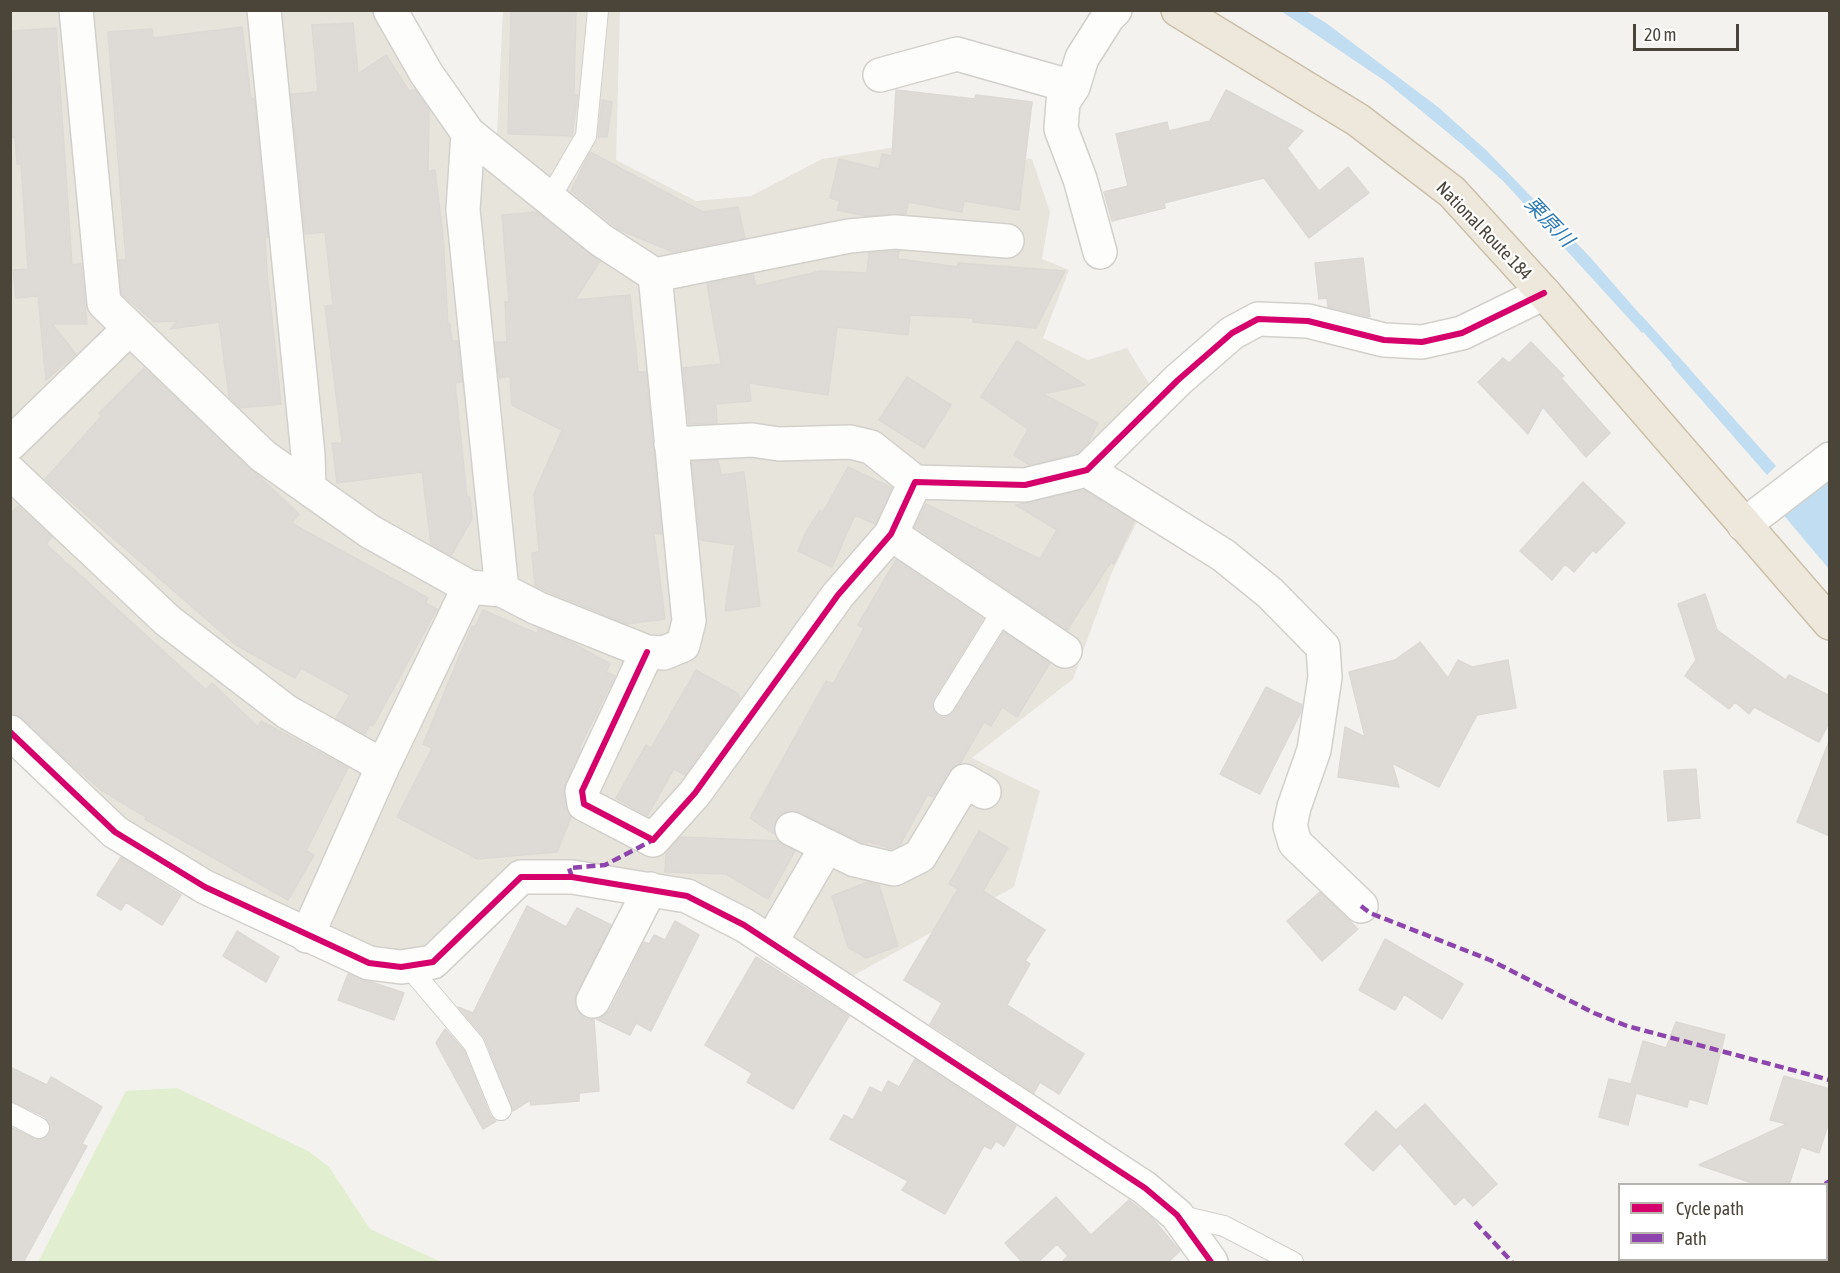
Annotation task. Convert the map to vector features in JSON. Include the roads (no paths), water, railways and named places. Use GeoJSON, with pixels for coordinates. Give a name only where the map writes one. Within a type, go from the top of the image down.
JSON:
{"type":"FeatureCollection","features":[{"type":"Feature","properties":{"kind":"highway","name":"National Route 184"},"geometry":{"type":"LineString","coordinates":[[1178,10],[1358,120],[1452,192],[1544,293],[1830,623]]}},
{"type":"Feature","properties":{"kind":"street"},"geometry":{"type":"LineString","coordinates":[[76,10],[105,303],[263,456],[369,531],[469,587],[502,590],[537,608],[647,652],[664,653],[683,645],[689,621],[655,275]]}},
{"type":"Feature","properties":{"kind":"street"},"geometry":{"type":"LineString","coordinates":[[264,10],[308,455],[309,488]]}},
{"type":"Feature","properties":{"kind":"street"},"geometry":{"type":"LineString","coordinates":[[390,10],[426,73],[468,133],[601,240],[655,275],[849,236],[895,232],[1007,241]]}},
{"type":"Feature","properties":{"kind":"street"},"geometry":{"type":"LineString","coordinates":[[1100,252],[1080,179],[1061,129],[1063,102],[1073,87],[1082,58],[1108,17],[1115,10]]}},
{"type":"Feature","properties":{"kind":"street"},"geometry":{"type":"LineString","coordinates":[[880,75],[957,54],[1073,87]]}},
{"type":"Feature","properties":{"kind":"street"},"geometry":{"type":"LineString","coordinates":[[468,133],[463,210],[502,590]]}},
{"type":"Feature","properties":{"kind":"street"},"geometry":{"type":"LineString","coordinates":[[671,444],[752,440],[779,444],[850,442],[870,447],[915,482],[1025,485],[1087,470],[1178,381],[1232,333],[1258,320],[1308,321],[1384,340],[1422,342],[1462,333],[1544,293]]}},
{"type":"Feature","properties":{"kind":"street"},"geometry":{"type":"LineString","coordinates":[[10,444],[130,328]]}},
{"type":"Feature","properties":{"kind":"street"},"geometry":{"type":"LineString","coordinates":[[1744,525],[1830,459]]}},
{"type":"Feature","properties":{"kind":"street"},"geometry":{"type":"LineString","coordinates":[[1087,470],[1223,555],[1270,593],[1323,647],[1325,677],[1314,750],[1294,807],[1290,826],[1295,843],[1361,906]]}},
{"type":"Feature","properties":{"kind":"street"},"geometry":{"type":"LineString","coordinates":[[10,472],[168,621],[287,712],[384,766]]}},
{"type":"Feature","properties":{"kind":"street"},"geometry":{"type":"LineString","coordinates":[[647,652],[582,791],[584,804],[653,840],[695,793],[838,595],[891,534],[915,482]]}},
{"type":"Feature","properties":{"kind":"street"},"geometry":{"type":"LineString","coordinates":[[891,534],[1065,651]]}},
{"type":"Feature","properties":{"kind":"street"},"geometry":{"type":"LineString","coordinates":[[307,936],[469,587]]}},
{"type":"Feature","properties":{"kind":"street"},"geometry":{"type":"LineString","coordinates":[[10,732],[115,832],[205,887],[369,963],[408,966],[433,962],[521,877],[572,877],[687,896],[744,925],[771,942],[1145,1188],[1177,1215],[1211,1263]]}},
{"type":"Feature","properties":{"kind":"street"},"geometry":{"type":"LineString","coordinates":[[792,829],[855,860],[894,869],[920,856],[964,781],[984,792]]}},
{"type":"Feature","properties":{"kind":"street"},"geometry":{"type":"LineString","coordinates":[[771,942],[827,846]]}},
{"type":"Feature","properties":{"kind":"street"},"geometry":{"type":"LineString","coordinates":[[593,1001],[650,889]]}},
{"type":"Feature","properties":{"kind":"lane"},"geometry":{"type":"LineString","coordinates":[[550,198],[586,136],[598,10]]}},
{"type":"Feature","properties":{"kind":"lane"},"geometry":{"type":"LineString","coordinates":[[944,705],[1004,610]]}},
{"type":"Feature","properties":{"kind":"lane"},"geometry":{"type":"LineString","coordinates":[[408,966],[474,1044],[501,1110]]}},
{"type":"Feature","properties":{"kind":"lane"},"geometry":{"type":"LineString","coordinates":[[10,1113],[39,1128]]}},
{"type":"Feature","properties":{"kind":"lane"},"geometry":{"type":"LineString","coordinates":[[1177,1215],[1224,1226],[1293,1263]]}},
{"type":"Feature","properties":{"kind":"water"},"geometry":{"type":"Polygon","coordinates":[[[1281,11],[1306,11],[1326,23],[1438,107],[1486,150],[1590,257],[1651,327],[1642,333],[1504,182],[1464,146],[1385,81],[1281,11]]]}},
{"type":"Feature","properties":{"kind":"water"},"geometry":{"type":"Polygon","coordinates":[[[1678,356],[1776,466],[1767,475],[1671,365],[1678,356]]]}},
{"type":"Feature","properties":{"kind":"water"},"geometry":{"type":"Polygon","coordinates":[[[1829,474],[1829,569],[1781,512],[1829,474]]]}},
{"type":"Feature","properties":{"kind":"waterway","name":"栗原川"},"geometry":{"type":"LineString","coordinates":[[1639,320],[1685,371]]}}]}
